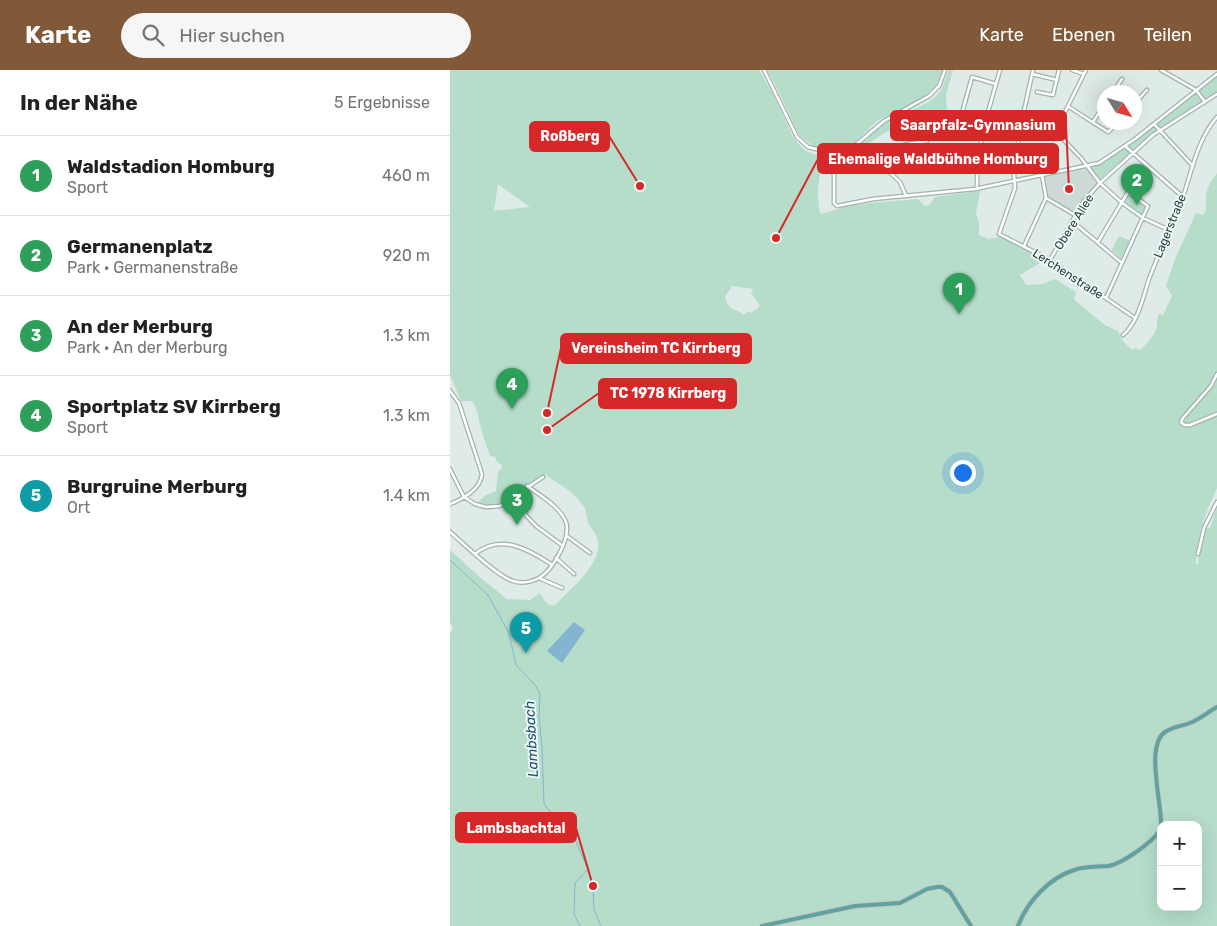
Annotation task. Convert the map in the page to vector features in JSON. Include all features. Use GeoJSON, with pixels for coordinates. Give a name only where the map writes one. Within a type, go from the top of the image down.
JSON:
{"type":"FeatureCollection","features":[{"type":"Feature","properties":{"kind":"main road"},"geometry":{"type":"LineString","coordinates":[[1160,821],[1155,761],[1155,750],[1158,740],[1165,732],[1194,721],[1217,707]]}},
{"type":"Feature","properties":{"kind":"main road"},"geometry":{"type":"LineString","coordinates":[[1018,926],[1031,901],[1057,879],[1068,872],[1080,868],[1116,864],[1152,841],[1157,833]]}},
{"type":"Feature","properties":{"kind":"main road"},"geometry":{"type":"LineString","coordinates":[[762,926],[855,906],[900,903],[927,889],[938,887],[942,887],[950,892],[971,926]]}},
{"type":"Feature","properties":{"kind":"street"},"geometry":{"type":"LineString","coordinates":[[764,70],[797,136],[808,147],[828,152],[842,152],[852,148],[884,121],[929,96],[939,86],[946,70]]}},
{"type":"Feature","properties":{"kind":"street"},"geometry":{"type":"LineString","coordinates":[[977,188],[978,155],[1000,70]]}},
{"type":"Feature","properties":{"kind":"street"},"geometry":{"type":"LineString","coordinates":[[1037,92],[1052,95],[1060,70]]}},
{"type":"Feature","properties":{"kind":"street"},"geometry":{"type":"LineString","coordinates":[[1072,70],[1084,74]]}},
{"type":"Feature","properties":{"kind":"street"},"geometry":{"type":"LineString","coordinates":[[1055,132],[1086,70]]}},
{"type":"Feature","properties":{"kind":"street"},"geometry":{"type":"LineString","coordinates":[[1161,70],[1168,71],[1196,90],[1205,102]]}},
{"type":"Feature","properties":{"kind":"street"},"geometry":{"type":"LineString","coordinates":[[1015,181],[1014,174],[1020,129],[1032,72],[1057,80]]}},
{"type":"Feature","properties":{"kind":"street"},"geometry":{"type":"LineString","coordinates":[[846,169],[838,169],[834,173],[834,202],[837,206],[861,201],[977,188],[1088,166],[1104,161],[1217,74]]}},
{"type":"Feature","properties":{"kind":"street"},"geometry":{"type":"LineString","coordinates":[[982,136],[966,131],[958,126],[972,77],[996,84]]}},
{"type":"Feature","properties":{"kind":"street"},"geometry":{"type":"LineString","coordinates":[[1117,85],[1122,79]]}},
{"type":"Feature","properties":{"kind":"street"},"geometry":{"type":"LineString","coordinates":[[1142,95],[1147,90]]}},
{"type":"Feature","properties":{"kind":"street","name":"Obere Allee"},"geometry":{"type":"LineString","coordinates":[[1050,260],[1085,199],[1100,183],[1132,152],[1159,130],[1217,94]]}},
{"type":"Feature","properties":{"kind":"street"},"geometry":{"type":"LineString","coordinates":[[1068,107],[1097,125]]}},
{"type":"Feature","properties":{"kind":"street"},"geometry":{"type":"LineString","coordinates":[[1093,122],[1097,116]]}},
{"type":"Feature","properties":{"kind":"street","name":"Lagerstraße"},"geometry":{"type":"LineString","coordinates":[[1123,335],[1130,329],[1135,318],[1204,135],[1217,117]]}},
{"type":"Feature","properties":{"kind":"street"},"geometry":{"type":"LineString","coordinates":[[1154,124],[1193,166]]}},
{"type":"Feature","properties":{"kind":"street"},"geometry":{"type":"LineString","coordinates":[[985,126],[1055,132],[1088,166],[1100,183],[1121,202],[1143,218],[1169,230]]}},
{"type":"Feature","properties":{"kind":"street"},"geometry":{"type":"LineString","coordinates":[[876,160],[896,146],[927,141]]}},
{"type":"Feature","properties":{"kind":"street"},"geometry":{"type":"LineString","coordinates":[[1125,146],[1182,197]]}},
{"type":"Feature","properties":{"kind":"street"},"geometry":{"type":"LineString","coordinates":[[866,150],[900,182],[906,196]]}},
{"type":"Feature","properties":{"kind":"street"},"geometry":{"type":"LineString","coordinates":[[946,153],[978,155]]}},
{"type":"Feature","properties":{"kind":"street"},"geometry":{"type":"LineString","coordinates":[[1024,246],[1046,198],[1042,175]]}},
{"type":"Feature","properties":{"kind":"street","name":"Lerchenstraße"},"geometry":{"type":"LineString","coordinates":[[1015,181],[1015,188],[999,234],[1050,260],[1135,318]]}},
{"type":"Feature","properties":{"kind":"street"},"geometry":{"type":"LineString","coordinates":[[1098,242],[1128,192],[1148,206],[1106,298]]}},
{"type":"Feature","properties":{"kind":"street"},"geometry":{"type":"LineString","coordinates":[[1046,198],[1076,215]]}},
{"type":"Feature","properties":{"kind":"street"},"geometry":{"type":"LineString","coordinates":[[1072,221],[1122,263]]}},
{"type":"Feature","properties":{"kind":"street"},"geometry":{"type":"LineString","coordinates":[[1217,374],[1211,386],[1183,418],[1182,422],[1184,426],[1190,426],[1217,414]]}},
{"type":"Feature","properties":{"kind":"street"},"geometry":{"type":"LineString","coordinates":[[450,391],[459,403],[482,474],[477,487],[464,497],[450,504]]}},
{"type":"Feature","properties":{"kind":"street"},"geometry":{"type":"LineString","coordinates":[[450,469],[464,497],[480,506],[497,507],[543,477]]}},
{"type":"Feature","properties":{"kind":"street"},"geometry":{"type":"LineString","coordinates":[[450,532],[475,554],[511,580],[527,582],[539,578],[556,558],[567,536],[565,521],[559,512],[527,486]]}},
{"type":"Feature","properties":{"kind":"street"},"geometry":{"type":"LineString","coordinates":[[1198,554],[1204,528],[1217,502]]}},
{"type":"Feature","properties":{"kind":"street"},"geometry":{"type":"LineString","coordinates":[[521,510],[536,526],[563,546]]}},
{"type":"Feature","properties":{"kind":"street"},"geometry":{"type":"LineString","coordinates":[[567,536],[590,553]]}},
{"type":"Feature","properties":{"kind":"street"},"geometry":{"type":"LineString","coordinates":[[475,554],[491,545],[503,544],[530,551],[552,564]]}},
{"type":"Feature","properties":{"kind":"street"},"geometry":{"type":"LineString","coordinates":[[556,558],[574,574]]}},
{"type":"Feature","properties":{"kind":"street"},"geometry":{"type":"LineString","coordinates":[[539,578],[562,588]]}},
{"type":"Feature","properties":{"kind":"shaded area"},"geometry":{"type":"Polygon","coordinates":[[[1086,167],[1097,184],[1087,194],[1074,213],[1048,198],[1045,177],[1086,167]]]}},
{"type":"Feature","properties":{"kind":"green space"},"geometry":{"type":"Polygon","coordinates":[[[450,70],[759,70],[773,94],[792,135],[802,148],[822,156],[835,155],[854,149],[883,124],[930,101],[940,92],[949,70],[953,70],[946,95],[947,113],[939,113],[934,124],[917,126],[913,130],[915,140],[907,141],[903,128],[884,133],[851,153],[841,156],[828,156],[822,167],[819,183],[818,204],[821,214],[845,207],[870,203],[918,199],[925,206],[929,205],[935,197],[980,191],[976,214],[979,222],[979,235],[988,239],[1000,237],[1043,258],[1042,262],[1020,275],[1026,285],[1043,284],[1055,279],[1076,292],[1074,299],[1105,325],[1118,331],[1123,341],[1132,350],[1135,348],[1140,350],[1156,330],[1158,316],[1159,314],[1163,315],[1172,296],[1166,286],[1175,259],[1196,213],[1203,215],[1205,213],[1207,190],[1217,173],[1217,488],[1202,525],[1196,564],[1198,564],[1204,529],[1210,528],[1217,508],[1217,926],[450,926],[450,633],[453,629],[450,621],[450,550],[507,599],[530,600],[540,593],[546,602],[550,605],[555,605],[586,573],[597,554],[598,545],[596,535],[589,525],[581,502],[572,493],[545,474],[502,504],[488,506],[478,502],[486,495],[496,491],[498,472],[502,465],[497,462],[495,457],[490,456],[474,404],[472,401],[461,401],[450,375],[450,70]],[[498,184],[494,211],[530,207],[498,184]],[[732,286],[725,297],[731,308],[744,315],[749,311],[751,313],[760,306],[751,293],[753,289],[732,286]]]}},
{"type":"Feature","properties":{"kind":"green space"},"geometry":{"type":"Polygon","coordinates":[[[767,70],[943,70],[936,85],[923,98],[877,121],[852,145],[829,150],[815,148],[799,135],[767,70]]]}},
{"type":"Feature","properties":{"kind":"green space"},"geometry":{"type":"Polygon","coordinates":[[[1217,76],[1217,92],[1153,133],[1100,179],[1092,169],[1092,166],[1104,162],[1138,138],[1217,76]]]}},
{"type":"Feature","properties":{"kind":"green space"},"geometry":{"type":"Polygon","coordinates":[[[1129,194],[1146,206],[1142,215],[1125,202],[1129,194]]]}},
{"type":"Feature","properties":{"kind":"green space"},"geometry":{"type":"Polygon","coordinates":[[[1119,236],[1130,241],[1121,258],[1112,250],[1119,236]]]}},
{"type":"Feature","properties":{"kind":"water"},"geometry":{"type":"Polygon","coordinates":[[[574,622],[585,630],[562,663],[547,651],[574,622]]]}},
{"type":"Feature","properties":{"kind":"waterway","name":"Lambsbach"},"geometry":{"type":"LineString","coordinates":[[450,560],[488,595],[509,633],[516,665],[536,686],[540,694],[539,716],[544,804],[556,819],[569,826],[588,869],[575,883],[574,914],[580,926]]}},
{"type":"Feature","properties":{"kind":"waterway"},"geometry":{"type":"LineString","coordinates":[[588,869],[593,890],[594,909],[601,926]]}},
{"type":"Feature","properties":{"kind":"place","name":"Roßberg"},"geometry":{"type":"Point","coordinates":[640,186]}},
{"type":"Feature","properties":{"kind":"place","name":"Saarpfalz-Gymnasium"},"geometry":{"type":"Point","coordinates":[1069,189]}},
{"type":"Feature","properties":{"kind":"place","name":"Germanenplatz"},"geometry":{"type":"Point","coordinates":[1137,205]}},
{"type":"Feature","properties":{"kind":"place","name":"Ehemalige Waldbühne Homburg"},"geometry":{"type":"Point","coordinates":[776,238]}},
{"type":"Feature","properties":{"kind":"place","name":"Waldstadion Homburg"},"geometry":{"type":"Point","coordinates":[959,314]}},
{"type":"Feature","properties":{"kind":"place","name":"Sportplatz SV Kirrberg"},"geometry":{"type":"Point","coordinates":[512,409]}},
{"type":"Feature","properties":{"kind":"place","name":"Vereinsheim TC Kirrberg"},"geometry":{"type":"Point","coordinates":[547,413]}},
{"type":"Feature","properties":{"kind":"place","name":"TC 1978 Kirrberg"},"geometry":{"type":"Point","coordinates":[547,430]}},
{"type":"Feature","properties":{"kind":"place","name":"An der Merburg"},"geometry":{"type":"Point","coordinates":[517,525]}},
{"type":"Feature","properties":{"kind":"place","name":"Burgruine Merburg"},"geometry":{"type":"Point","coordinates":[526,653]}},
{"type":"Feature","properties":{"kind":"place","name":"Lambsbachtal"},"geometry":{"type":"Point","coordinates":[593,886]}}]}
